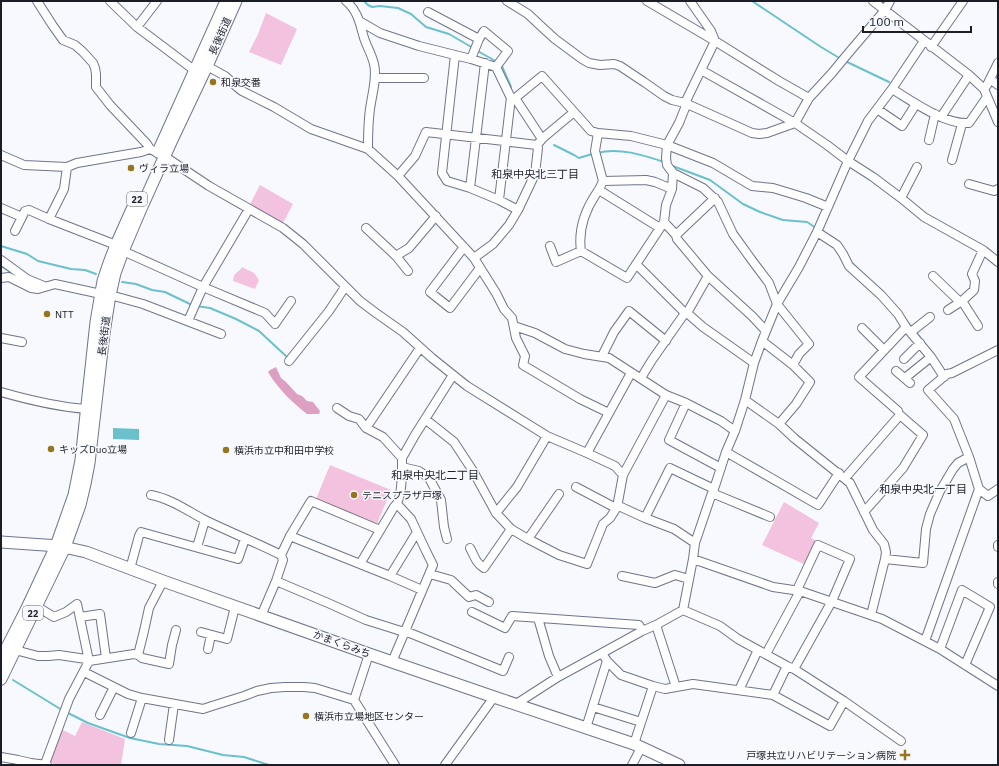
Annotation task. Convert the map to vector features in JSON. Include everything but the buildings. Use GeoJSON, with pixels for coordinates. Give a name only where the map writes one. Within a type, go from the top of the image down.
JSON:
{"type":"FeatureCollection","features":[{"type":"Feature","properties":{"kind":"main road","name":"長後街道"},"geometry":{"type":"LineString","coordinates":[[1,659],[46,567],[60,546],[75,490],[81,460],[96,322],[105,294],[115,273],[119,248],[157,152],[226,1]]}},
{"type":"Feature","properties":{"kind":"main road","name":"長後街道"},"geometry":{"type":"LineString","coordinates":[[157,152],[207,66],[236,1]]}},
{"type":"Feature","properties":{"kind":"main road","name":"長後街道"},"geometry":{"type":"LineString","coordinates":[[1,679],[36,606],[60,546],[80,505],[85,484],[95,416],[104,333],[105,294]]}},
{"type":"Feature","properties":{"kind":"main road","name":"かまくらみち"},"geometry":{"type":"LineString","coordinates":[[1,542],[60,546],[86,552],[235,607],[494,698],[516,704],[638,746],[679,765]]}},
{"type":"Feature","properties":{"kind":"street"},"geometry":{"type":"LineString","coordinates":[[37,1],[63,40],[75,45],[93,63],[96,74],[96,86],[110,105],[147,144],[209,186],[292,234],[360,301],[403,332],[420,348],[467,386],[547,436],[615,466],[623,475]]}},
{"type":"Feature","properties":{"kind":"street"},"geometry":{"type":"LineString","coordinates":[[110,1],[137,27],[194,70]]}},
{"type":"Feature","properties":{"kind":"street"},"geometry":{"type":"LineString","coordinates":[[137,27],[157,1]]}},
{"type":"Feature","properties":{"kind":"street"},"geometry":{"type":"LineString","coordinates":[[346,1],[352,5],[361,22],[365,39],[374,64],[376,78],[369,116],[368,149]]}},
{"type":"Feature","properties":{"kind":"street"},"geometry":{"type":"LineString","coordinates":[[506,1],[528,14],[555,39],[589,63],[600,65],[614,64],[620,66],[672,100],[685,103],[752,133],[759,134],[767,133],[795,123],[809,98],[885,10],[890,1]]}},
{"type":"Feature","properties":{"kind":"street"},"geometry":{"type":"LineString","coordinates":[[648,1],[809,98]]}},
{"type":"Feature","properties":{"kind":"street"},"geometry":{"type":"LineString","coordinates":[[690,1],[711,31],[715,41],[685,103],[685,108],[679,123],[668,145],[666,162],[674,173],[703,188],[715,198],[733,234],[769,283],[777,304],[810,344],[799,354],[793,364]]}},
{"type":"Feature","properties":{"kind":"street"},"geometry":{"type":"LineString","coordinates":[[873,1],[969,75],[984,89],[998,122]]}},
{"type":"Feature","properties":{"kind":"street"},"geometry":{"type":"LineString","coordinates":[[931,47],[963,1]]}},
{"type":"Feature","properties":{"kind":"street"},"geometry":{"type":"LineString","coordinates":[[428,12],[475,49],[485,63],[470,188]]}},
{"type":"Feature","properties":{"kind":"street"},"geometry":{"type":"LineString","coordinates":[[361,22],[380,33],[419,46],[455,55],[475,49],[484,31],[508,51],[498,64]]}},
{"type":"Feature","properties":{"kind":"street"},"geometry":{"type":"LineString","coordinates":[[516,704],[558,677],[683,610],[694,559],[695,543],[726,452],[746,400],[754,363],[777,304],[799,267],[818,229],[848,161],[868,121],[892,89],[924,41]]}},
{"type":"Feature","properties":{"kind":"street"},"geometry":{"type":"LineString","coordinates":[[455,55],[442,173],[447,181],[470,188],[518,210]]}},
{"type":"Feature","properties":{"kind":"street"},"geometry":{"type":"LineString","coordinates":[[485,63],[498,64]]}},
{"type":"Feature","properties":{"kind":"street"},"geometry":{"type":"LineString","coordinates":[[984,89],[998,63]]}},
{"type":"Feature","properties":{"kind":"street"},"geometry":{"type":"LineString","coordinates":[[498,64],[517,101],[542,139]]}},
{"type":"Feature","properties":{"kind":"street"},"geometry":{"type":"LineString","coordinates":[[207,66],[225,76],[242,90],[274,106],[285,114],[311,128],[368,149],[398,176],[474,258],[496,293],[504,309],[512,318],[516,338],[525,356],[523,364],[580,399],[609,413]]}},
{"type":"Feature","properties":{"kind":"street"},"geometry":{"type":"LineString","coordinates":[[701,70],[795,123],[873,177],[924,217],[983,250],[998,262]]}},
{"type":"Feature","properties":{"kind":"street"},"geometry":{"type":"LineString","coordinates":[[929,140],[938,115],[969,75]]}},
{"type":"Feature","properties":{"kind":"street"},"geometry":{"type":"LineString","coordinates":[[499,200],[506,142],[515,97],[542,76],[591,131],[631,136],[668,145],[713,163],[752,186],[773,188],[806,198],[828,207]]}},
{"type":"Feature","properties":{"kind":"street"},"geometry":{"type":"LineString","coordinates":[[376,78],[424,78]]}},
{"type":"Feature","properties":{"kind":"street"},"geometry":{"type":"LineString","coordinates":[[990,78],[998,85]]}},
{"type":"Feature","properties":{"kind":"street"},"geometry":{"type":"LineString","coordinates":[[892,89],[916,104],[938,115],[962,124],[969,124],[987,98]]}},
{"type":"Feature","properties":{"kind":"street"},"geometry":{"type":"LineString","coordinates":[[877,109],[902,126],[916,104]]}},
{"type":"Feature","properties":{"kind":"street"},"geometry":{"type":"LineString","coordinates":[[474,258],[493,244],[509,225],[518,210],[535,174],[538,148],[542,139],[574,112]]}},
{"type":"Feature","properties":{"kind":"street"},"geometry":{"type":"LineString","coordinates":[[952,160],[962,124]]}},
{"type":"Feature","properties":{"kind":"street"},"geometry":{"type":"LineString","coordinates":[[398,176],[415,156],[426,132],[506,142],[542,139]]}},
{"type":"Feature","properties":{"kind":"street"},"geometry":{"type":"LineString","coordinates":[[581,251],[581,228],[585,215],[603,181],[596,153],[598,133]]}},
{"type":"Feature","properties":{"kind":"street"},"geometry":{"type":"LineString","coordinates":[[1,155],[24,165],[66,166],[141,152],[157,152]]}},
{"type":"Feature","properties":{"kind":"street"},"geometry":{"type":"LineString","coordinates":[[49,219],[64,189],[66,166]]}},
{"type":"Feature","properties":{"kind":"street"},"geometry":{"type":"LineString","coordinates":[[901,198],[917,167]]}},
{"type":"Feature","properties":{"kind":"street"},"geometry":{"type":"LineString","coordinates":[[581,251],[627,278],[662,225],[666,205],[672,189],[674,173]]}},
{"type":"Feature","properties":{"kind":"street"},"geometry":{"type":"LineString","coordinates":[[603,181],[646,180],[672,189]]}},
{"type":"Feature","properties":{"kind":"street"},"geometry":{"type":"LineString","coordinates":[[969,184],[994,191],[998,189]]}},
{"type":"Feature","properties":{"kind":"street"},"geometry":{"type":"LineString","coordinates":[[599,190],[662,225],[676,235],[677,239],[708,276],[752,316],[766,331]]}},
{"type":"Feature","properties":{"kind":"street"},"geometry":{"type":"LineString","coordinates":[[676,235],[715,198]]}},
{"type":"Feature","properties":{"kind":"street"},"geometry":{"type":"LineString","coordinates":[[1,208],[22,217]]}},
{"type":"Feature","properties":{"kind":"street"},"geometry":{"type":"LineString","coordinates":[[188,321],[203,287],[249,209]]}},
{"type":"Feature","properties":{"kind":"street"},"geometry":{"type":"LineString","coordinates":[[15,231],[25,211],[29,210],[265,313],[275,324],[291,301]]}},
{"type":"Feature","properties":{"kind":"street"},"geometry":{"type":"LineString","coordinates":[[396,256],[409,248],[436,216]]}},
{"type":"Feature","properties":{"kind":"street"},"geometry":{"type":"LineString","coordinates":[[366,228],[396,256],[408,271]]}},
{"type":"Feature","properties":{"kind":"street"},"geometry":{"type":"LineString","coordinates":[[818,229],[837,245],[849,266],[880,295],[912,329],[944,377]]}},
{"type":"Feature","properties":{"kind":"street"},"geometry":{"type":"LineString","coordinates":[[550,246],[556,262],[581,251]]}},
{"type":"Feature","properties":{"kind":"street"},"geometry":{"type":"LineString","coordinates":[[464,247],[430,292],[450,308],[480,268]]}},
{"type":"Feature","properties":{"kind":"street"},"geometry":{"type":"LineString","coordinates":[[948,310],[974,290],[975,281],[972,274],[983,250]]}},
{"type":"Feature","properties":{"kind":"street"},"geometry":{"type":"LineString","coordinates":[[1,260],[28,279],[45,287]]}},
{"type":"Feature","properties":{"kind":"street"},"geometry":{"type":"LineString","coordinates":[[636,264],[686,313],[703,327],[754,363]]}},
{"type":"Feature","properties":{"kind":"street"},"geometry":{"type":"LineString","coordinates":[[641,378],[652,360],[686,313],[708,276]]}},
{"type":"Feature","properties":{"kind":"street"},"geometry":{"type":"LineString","coordinates":[[933,276],[961,301],[978,326]]}},
{"type":"Feature","properties":{"kind":"street"},"geometry":{"type":"LineString","coordinates":[[1,278],[9,277],[32,288],[45,287],[55,284],[105,294],[143,304],[221,334]]}},
{"type":"Feature","properties":{"kind":"street"},"geometry":{"type":"LineString","coordinates":[[289,361],[329,311],[345,287]]}},
{"type":"Feature","properties":{"kind":"street"},"geometry":{"type":"LineString","coordinates":[[602,356],[614,332],[629,311],[666,341]]}},
{"type":"Feature","properties":{"kind":"street"},"geometry":{"type":"LineString","coordinates":[[898,411],[859,377],[884,350],[930,317]]}},
{"type":"Feature","properties":{"kind":"street"},"geometry":{"type":"LineString","coordinates":[[514,326],[535,333],[565,349],[609,358],[666,395],[686,403],[721,421],[735,431]]}},
{"type":"Feature","properties":{"kind":"street"},"geometry":{"type":"LineString","coordinates":[[862,328],[884,350]]}},
{"type":"Feature","properties":{"kind":"street"},"geometry":{"type":"LineString","coordinates":[[1,338],[22,342]]}},
{"type":"Feature","properties":{"kind":"street"},"geometry":{"type":"LineString","coordinates":[[762,341],[793,364],[810,382],[796,404],[779,424]]}},
{"type":"Feature","properties":{"kind":"street"},"geometry":{"type":"LineString","coordinates":[[904,359],[920,343]]}},
{"type":"Feature","properties":{"kind":"street"},"geometry":{"type":"LineString","coordinates":[[367,427],[420,348]]}},
{"type":"Feature","properties":{"kind":"street"},"geometry":{"type":"LineString","coordinates":[[998,350],[952,373],[947,374],[928,390],[954,419],[969,457],[979,489],[988,496],[998,489]]}},
{"type":"Feature","properties":{"kind":"street"},"geometry":{"type":"LineString","coordinates":[[896,371],[907,381],[931,357]]}},
{"type":"Feature","properties":{"kind":"street"},"geometry":{"type":"LineString","coordinates":[[587,453],[631,372]]}},
{"type":"Feature","properties":{"kind":"street"},"geometry":{"type":"LineString","coordinates":[[360,564],[397,504],[401,486],[404,455],[453,375]]}},
{"type":"Feature","properties":{"kind":"street"},"geometry":{"type":"LineString","coordinates":[[1,392],[50,404],[87,409]]}},
{"type":"Feature","properties":{"kind":"street"},"geometry":{"type":"LineString","coordinates":[[425,419],[454,442],[473,471],[496,512],[511,529],[559,555],[587,564],[603,524],[610,518],[617,507],[623,475],[666,395]]}},
{"type":"Feature","properties":{"kind":"street"},"geometry":{"type":"LineString","coordinates":[[746,400],[779,424],[850,483],[873,530],[884,544],[886,552],[886,559],[871,615]]}},
{"type":"Feature","properties":{"kind":"street"},"geometry":{"type":"LineString","coordinates":[[686,403],[669,440],[721,468]]}},
{"type":"Feature","properties":{"kind":"street"},"geometry":{"type":"LineString","coordinates":[[337,408],[349,416],[359,420],[404,455]]}},
{"type":"Feature","properties":{"kind":"street"},"geometry":{"type":"LineString","coordinates":[[726,452],[818,505],[842,475],[900,415],[923,435],[903,468],[864,512]]}},
{"type":"Feature","properties":{"kind":"street"},"geometry":{"type":"LineString","coordinates":[[496,512],[517,487],[547,436]]}},
{"type":"Feature","properties":{"kind":"street"},"geometry":{"type":"LineString","coordinates":[[886,559],[923,563],[926,528],[930,514],[940,491],[953,469],[958,463],[969,457]]}},
{"type":"Feature","properties":{"kind":"street"},"geometry":{"type":"LineString","coordinates":[[402,467],[419,471],[429,478],[441,500],[447,539]]}},
{"type":"Feature","properties":{"kind":"street"},"geometry":{"type":"LineString","coordinates":[[645,518],[670,468],[713,491],[770,517]]}},
{"type":"Feature","properties":{"kind":"street"},"geometry":{"type":"LineString","coordinates":[[576,487],[612,506],[621,507],[674,529],[695,543]]}},
{"type":"Feature","properties":{"kind":"street"},"geometry":{"type":"LineString","coordinates":[[925,641],[979,489]]}},
{"type":"Feature","properties":{"kind":"street"},"geometry":{"type":"LineString","coordinates":[[528,539],[559,494]]}},
{"type":"Feature","properties":{"kind":"street"},"geometry":{"type":"LineString","coordinates":[[152,495],[161,497],[205,520],[281,555]]}},
{"type":"Feature","properties":{"kind":"street"},"geometry":{"type":"LineString","coordinates":[[261,616],[276,582],[283,560],[281,555],[290,536],[311,501],[380,530]]}},
{"type":"Feature","properties":{"kind":"street"},"geometry":{"type":"LineString","coordinates":[[392,662],[434,565],[412,519],[397,504]]}},
{"type":"Feature","properties":{"kind":"street"},"geometry":{"type":"LineString","coordinates":[[197,547],[205,520]]}},
{"type":"Feature","properties":{"kind":"street"},"geometry":{"type":"LineString","coordinates":[[470,548],[479,565],[484,568],[511,529]]}},
{"type":"Feature","properties":{"kind":"street"},"geometry":{"type":"LineString","coordinates":[[130,569],[139,536],[142,532],[238,558],[245,539]]}},
{"type":"Feature","properties":{"kind":"street"},"geometry":{"type":"LineString","coordinates":[[390,576],[417,532]]}},
{"type":"Feature","properties":{"kind":"street"},"geometry":{"type":"LineString","coordinates":[[290,536],[422,590]]}},
{"type":"Feature","properties":{"kind":"street"},"geometry":{"type":"LineString","coordinates":[[739,690],[799,590],[818,545],[850,559],[832,601],[773,695]]}},
{"type":"Feature","properties":{"kind":"street"},"geometry":{"type":"LineString","coordinates":[[694,559],[773,587],[799,590],[882,619],[940,649],[998,686]]}},
{"type":"Feature","properties":{"kind":"street"},"geometry":{"type":"LineString","coordinates":[[430,574],[451,580],[469,597],[476,595],[489,602]]}},
{"type":"Feature","properties":{"kind":"street"},"geometry":{"type":"LineString","coordinates":[[622,576],[655,583],[675,575],[689,579]]}},
{"type":"Feature","properties":{"kind":"street"},"geometry":{"type":"LineString","coordinates":[[138,656],[149,608],[163,581]]}},
{"type":"Feature","properties":{"kind":"street"},"geometry":{"type":"LineString","coordinates":[[276,582],[328,602],[366,620],[405,631],[503,671],[509,658]]}},
{"type":"Feature","properties":{"kind":"street"},"geometry":{"type":"LineString","coordinates":[[940,649],[962,590],[990,607],[965,665]]}},
{"type":"Feature","properties":{"kind":"street"},"geometry":{"type":"LineString","coordinates":[[1,757],[31,764],[46,765],[69,699],[89,661],[77,604],[66,612],[54,617],[36,606]]}},
{"type":"Feature","properties":{"kind":"street"},"geometry":{"type":"LineString","coordinates":[[201,632],[227,639],[235,607]]}},
{"type":"Feature","properties":{"kind":"street"},"geometry":{"type":"LineString","coordinates":[[683,610],[720,626],[738,639],[791,668],[844,701],[901,741]]}},
{"type":"Feature","properties":{"kind":"street"},"geometry":{"type":"LineString","coordinates":[[472,612],[505,628],[512,616],[639,625],[642,631]]}},
{"type":"Feature","properties":{"kind":"street"},"geometry":{"type":"LineString","coordinates":[[80,617],[100,614],[106,658]]}},
{"type":"Feature","properties":{"kind":"street"},"geometry":{"type":"LineString","coordinates":[[538,618],[549,656],[558,677]]}},
{"type":"Feature","properties":{"kind":"street"},"geometry":{"type":"LineString","coordinates":[[656,625],[676,687]]}},
{"type":"Feature","properties":{"kind":"street"},"geometry":{"type":"LineString","coordinates":[[15,650],[38,656],[59,655],[86,659],[89,661],[134,654],[142,658],[169,664],[176,630]]}},
{"type":"Feature","properties":{"kind":"street"},"geometry":{"type":"LineString","coordinates":[[208,649],[211,635]]}},
{"type":"Feature","properties":{"kind":"street"},"geometry":{"type":"LineString","coordinates":[[602,653],[607,661],[621,675],[653,686],[665,689],[693,684],[773,695],[830,726],[844,701]]}},
{"type":"Feature","properties":{"kind":"street"},"geometry":{"type":"LineString","coordinates":[[354,700],[369,654]]}},
{"type":"Feature","properties":{"kind":"street"},"geometry":{"type":"LineString","coordinates":[[586,728],[607,661]]}},
{"type":"Feature","properties":{"kind":"street"},"geometry":{"type":"LineString","coordinates":[[84,672],[128,694],[203,709],[257,691],[271,688],[315,688],[354,700],[395,765]]}},
{"type":"Feature","properties":{"kind":"street"},"geometry":{"type":"LineString","coordinates":[[632,765],[638,746],[641,722],[653,686]]}},
{"type":"Feature","properties":{"kind":"street"},"geometry":{"type":"LineString","coordinates":[[100,715],[114,687]]}},
{"type":"Feature","properties":{"kind":"street"},"geometry":{"type":"LineString","coordinates":[[131,733],[142,698]]}},
{"type":"Feature","properties":{"kind":"street"},"geometry":{"type":"LineString","coordinates":[[445,765],[494,698]]}},
{"type":"Feature","properties":{"kind":"street"},"geometry":{"type":"LineString","coordinates":[[169,740],[174,704]]}},
{"type":"Feature","properties":{"kind":"street"},"geometry":{"type":"LineString","coordinates":[[593,707],[641,722]]}},
{"type":"Feature","properties":{"kind":"shaded area"},"geometry":{"type":"Polygon","coordinates":[[[266,13],[297,29],[281,65],[249,52],[266,13]]]}},
{"type":"Feature","properties":{"kind":"shaded area"},"geometry":{"type":"Polygon","coordinates":[[[260,185],[293,204],[283,223],[279,224],[249,206],[260,185]]]}},
{"type":"Feature","properties":{"kind":"shaded area"},"geometry":{"type":"Polygon","coordinates":[[[242,267],[254,273],[259,280],[255,289],[233,281],[235,274],[242,267]]]}},
{"type":"Feature","properties":{"kind":"shaded area"},"geometry":{"type":"Polygon","coordinates":[[[276,367],[281,378],[297,394],[302,396],[307,401],[313,402],[320,411],[319,414],[307,414],[281,390],[268,372],[276,367]]]}},
{"type":"Feature","properties":{"kind":"shaded area","name":"テニスプラザ戸塚"},"geometry":{"type":"Polygon","coordinates":[[[330,465],[391,490],[377,524],[316,499],[330,465]]]}},
{"type":"Feature","properties":{"kind":"shaded area"},"geometry":{"type":"Polygon","coordinates":[[[784,502],[819,523],[811,538],[817,541],[806,565],[762,545],[784,502]]]}},
{"type":"Feature","properties":{"kind":"shaded area"},"geometry":{"type":"Polygon","coordinates":[[[82,722],[125,739],[121,765],[57,765],[50,762],[61,729],[75,736],[82,722]]]}},
{"type":"Feature","properties":{"kind":"water"},"geometry":{"type":"Polygon","coordinates":[[[113,428],[139,429],[139,440],[113,439],[113,428]]]}},
{"type":"Feature","properties":{"kind":"waterway"},"geometry":{"type":"LineString","coordinates":[[364,1],[372,7],[380,6],[398,8],[411,14],[426,27],[449,34],[473,48]]}},
{"type":"Feature","properties":{"kind":"waterway"},"geometry":{"type":"LineString","coordinates":[[752,1],[841,59]]}},
{"type":"Feature","properties":{"kind":"waterway"},"geometry":{"type":"LineString","coordinates":[[476,50],[497,62]]}},
{"type":"Feature","properties":{"kind":"waterway"},"geometry":{"type":"LineString","coordinates":[[845,61],[889,82]]}},
{"type":"Feature","properties":{"kind":"waterway"},"geometry":{"type":"LineString","coordinates":[[501,64],[511,87]]}},
{"type":"Feature","properties":{"kind":"waterway"},"geometry":{"type":"LineString","coordinates":[[554,145],[579,158],[592,154]]}},
{"type":"Feature","properties":{"kind":"waterway"},"geometry":{"type":"LineString","coordinates":[[597,153],[605,151],[622,151],[639,154],[664,162]]}},
{"type":"Feature","properties":{"kind":"waterway"},"geometry":{"type":"LineString","coordinates":[[670,165],[710,180],[743,204],[760,212],[783,220],[807,222],[816,228]]}},
{"type":"Feature","properties":{"kind":"waterway"},"geometry":{"type":"LineString","coordinates":[[1,246],[27,254],[38,261],[71,269],[85,270],[96,274]]}},
{"type":"Feature","properties":{"kind":"waterway"},"geometry":{"type":"LineString","coordinates":[[850,261],[861,272]]}},
{"type":"Feature","properties":{"kind":"waterway"},"geometry":{"type":"LineString","coordinates":[[1,266],[18,277]]}},
{"type":"Feature","properties":{"kind":"waterway"},"geometry":{"type":"LineString","coordinates":[[122,282],[136,284],[152,290],[165,292],[192,305]]}},
{"type":"Feature","properties":{"kind":"waterway"},"geometry":{"type":"LineString","coordinates":[[196,306],[210,308],[259,331],[287,357]]}},
{"type":"Feature","properties":{"kind":"waterway"},"geometry":{"type":"LineString","coordinates":[[906,320],[912,328]]}},
{"type":"Feature","properties":{"kind":"waterway"},"geometry":{"type":"LineString","coordinates":[[915,331],[926,345]]}},
{"type":"Feature","properties":{"kind":"waterway"},"geometry":{"type":"LineString","coordinates":[[13,680],[62,710]]}},
{"type":"Feature","properties":{"kind":"waterway"},"geometry":{"type":"LineString","coordinates":[[66,712],[88,723],[130,738],[159,744],[187,746],[223,755],[244,757],[269,765]]}},
{"type":"Feature","properties":{"kind":"place","name":"和泉交番"},"geometry":{"type":"Point","coordinates":[213,82]}},
{"type":"Feature","properties":{"kind":"place","name":"ヴィラ立場"},"geometry":{"type":"Point","coordinates":[131,168]}},
{"type":"Feature","properties":{"kind":"place","name":"NTT"},"geometry":{"type":"Point","coordinates":[47,314]}},
{"type":"Feature","properties":{"kind":"place","name":"キッズDuo立場"},"geometry":{"type":"Point","coordinates":[51,449]}},
{"type":"Feature","properties":{"kind":"place","name":"横浜市立中和田中学校"},"geometry":{"type":"Point","coordinates":[226,450]}},
{"type":"Feature","properties":{"kind":"place","name":"テニスプラザ戸塚"},"geometry":{"type":"Point","coordinates":[354,495]}},
{"type":"Feature","properties":{"kind":"place","name":"横浜市立場地区センター"},"geometry":{"type":"Point","coordinates":[306,716]}},
{"type":"Feature","properties":{"kind":"place","name":"戸塚共立リハビリテーション病院"},"geometry":{"type":"Point","coordinates":[905,755]}},
{"type":"Feature","properties":{"kind":"district","name":"和泉中央北三丁目"},"geometry":{"type":"Point","coordinates":[535,174]}},
{"type":"Feature","properties":{"kind":"district","name":"和泉中央北二丁目"},"geometry":{"type":"Point","coordinates":[435,475]}},
{"type":"Feature","properties":{"kind":"district","name":"和泉中央北一丁目"},"geometry":{"type":"Point","coordinates":[923,489]}}]}
